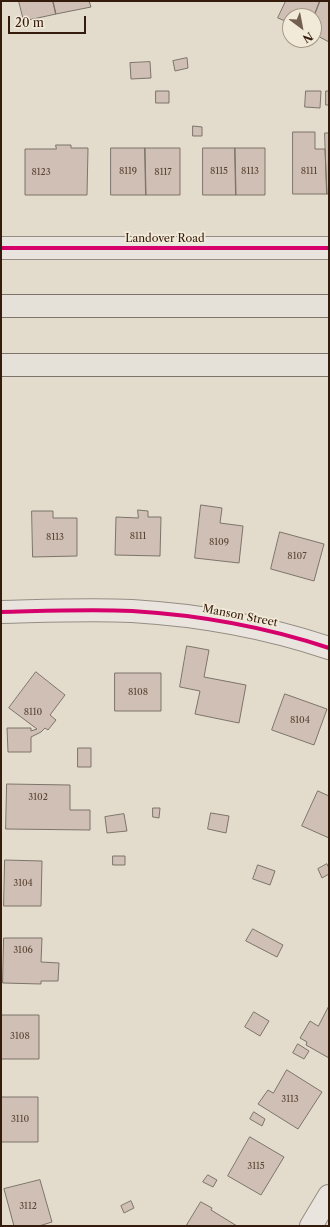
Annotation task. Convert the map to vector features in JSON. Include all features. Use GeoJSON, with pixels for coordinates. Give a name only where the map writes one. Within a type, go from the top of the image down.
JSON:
{"type":"FeatureCollection","features":[{"type":"Feature","properties":{"kind":"main road"},"geometry":{"type":"LineString","coordinates":[[263,306],[329,296]]}},
{"type":"Feature","properties":{"kind":"main road"},"geometry":{"type":"LineString","coordinates":[[1,306],[329,306]]}},
{"type":"Feature","properties":{"kind":"main road"},"geometry":{"type":"LineString","coordinates":[[1,365],[329,365]]}},
{"type":"Feature","properties":{"kind":"street","name":"Landover Road"},"geometry":{"type":"LineString","coordinates":[[1,248],[329,248]]}},
{"type":"Feature","properties":{"kind":"street","name":"Manson Street"},"geometry":{"type":"LineString","coordinates":[[1,612],[132,611],[194,617],[250,626],[329,648]]}},
{"type":"Feature","properties":{"kind":"street"},"geometry":{"type":"LineString","coordinates":[[311,1226],[329,1196]]}},
{"type":"Feature","properties":{"kind":"building"},"geometry":{"type":"Polygon","coordinates":[[[19,1],[53,1],[56,14],[24,21],[19,1]]]}},
{"type":"Feature","properties":{"kind":"building"},"geometry":{"type":"Polygon","coordinates":[[[53,1],[89,1],[91,7],[56,14],[53,1]]]}},
{"type":"Feature","properties":{"kind":"building"},"geometry":{"type":"Polygon","coordinates":[[[286,1],[320,1],[317,8],[283,8],[286,1]]]}},
{"type":"Feature","properties":{"kind":"building"},"geometry":{"type":"Polygon","coordinates":[[[320,1],[329,1],[329,42],[322,38],[322,8],[317,8],[320,1]]]}},
{"type":"Feature","properties":{"kind":"building"},"geometry":{"type":"Polygon","coordinates":[[[282,10],[282,20],[278,18],[282,10]]]}},
{"type":"Feature","properties":{"kind":"building"},"geometry":{"type":"Polygon","coordinates":[[[187,58],[188,68],[175,71],[173,61],[187,58]]]}},
{"type":"Feature","properties":{"kind":"building"},"geometry":{"type":"Polygon","coordinates":[[[150,62],[151,78],[131,79],[130,63],[150,62]]]}},
{"type":"Feature","properties":{"kind":"building"},"geometry":{"type":"Polygon","coordinates":[[[156,91],[169,91],[169,103],[156,103],[156,91]]]}},
{"type":"Feature","properties":{"kind":"building"},"geometry":{"type":"Polygon","coordinates":[[[306,91],[321,91],[320,108],[305,107],[306,91]]]}},
{"type":"Feature","properties":{"kind":"building"},"geometry":{"type":"Polygon","coordinates":[[[326,91],[329,91],[329,105],[326,105],[326,91]]]}},
{"type":"Feature","properties":{"kind":"building"},"geometry":{"type":"Polygon","coordinates":[[[193,126],[202,127],[202,136],[193,136],[193,126]]]}},
{"type":"Feature","properties":{"kind":"building"},"geometry":{"type":"Polygon","coordinates":[[[293,132],[315,132],[315,149],[325,149],[327,194],[293,194],[293,132]]]}},
{"type":"Feature","properties":{"kind":"building"},"geometry":{"type":"Polygon","coordinates":[[[325,133],[329,133],[329,194],[327,194],[325,133]]]}},
{"type":"Feature","properties":{"kind":"building"},"geometry":{"type":"Polygon","coordinates":[[[56,145],[71,145],[71,148],[88,148],[87,195],[25,195],[25,149],[56,149],[56,145]]]}},
{"type":"Feature","properties":{"kind":"building"},"geometry":{"type":"Polygon","coordinates":[[[111,148],[145,148],[146,195],[111,195],[111,148]]]}},
{"type":"Feature","properties":{"kind":"building"},"geometry":{"type":"Polygon","coordinates":[[[145,148],[180,148],[180,195],[146,195],[145,148]]]}},
{"type":"Feature","properties":{"kind":"building"},"geometry":{"type":"Polygon","coordinates":[[[203,148],[235,148],[236,195],[203,195],[203,148]]]}},
{"type":"Feature","properties":{"kind":"building"},"geometry":{"type":"Polygon","coordinates":[[[235,148],[265,148],[265,195],[236,195],[235,148]]]}},
{"type":"Feature","properties":{"kind":"building"},"geometry":{"type":"Polygon","coordinates":[[[201,505],[222,508],[220,523],[243,526],[239,563],[195,558],[201,505]]]}},
{"type":"Feature","properties":{"kind":"building"},"geometry":{"type":"Polygon","coordinates":[[[138,510],[148,511],[148,517],[161,517],[160,556],[115,555],[116,517],[138,518],[138,510]]]}},
{"type":"Feature","properties":{"kind":"building"},"geometry":{"type":"Polygon","coordinates":[[[32,511],[53,511],[53,518],[77,518],[77,556],[33,557],[32,511]]]}},
{"type":"Feature","properties":{"kind":"building"},"geometry":{"type":"Polygon","coordinates":[[[280,532],[324,544],[314,581],[271,569],[280,532]]]}},
{"type":"Feature","properties":{"kind":"building"},"geometry":{"type":"Polygon","coordinates":[[[187,646],[209,650],[204,677],[246,685],[239,723],[195,714],[200,691],[180,687],[187,646]]]}},
{"type":"Feature","properties":{"kind":"building"},"geometry":{"type":"Polygon","coordinates":[[[36,672],[65,695],[50,715],[56,720],[48,730],[45,728],[41,732],[31,737],[31,752],[8,752],[7,728],[31,728],[31,731],[37,729],[9,708],[36,672]]]}},
{"type":"Feature","properties":{"kind":"building"},"geometry":{"type":"Polygon","coordinates":[[[115,673],[161,673],[161,711],[115,711],[115,673]]]}},
{"type":"Feature","properties":{"kind":"building"},"geometry":{"type":"Polygon","coordinates":[[[285,694],[327,709],[314,745],[272,730],[285,694]]]}},
{"type":"Feature","properties":{"kind":"building"},"geometry":{"type":"Polygon","coordinates":[[[78,748],[91,748],[91,767],[78,767],[78,748]]]}},
{"type":"Feature","properties":{"kind":"building"},"geometry":{"type":"Polygon","coordinates":[[[7,784],[70,785],[70,810],[90,810],[90,830],[6,829],[7,784]]]}},
{"type":"Feature","properties":{"kind":"building"},"geometry":{"type":"Polygon","coordinates":[[[318,791],[329,796],[329,838],[302,826],[318,791]]]}},
{"type":"Feature","properties":{"kind":"building"},"geometry":{"type":"Polygon","coordinates":[[[153,808],[160,808],[159,818],[153,817],[153,808]]]}},
{"type":"Feature","properties":{"kind":"building"},"geometry":{"type":"Polygon","coordinates":[[[211,813],[229,816],[226,833],[208,829],[211,813]]]}},
{"type":"Feature","properties":{"kind":"building"},"geometry":{"type":"Polygon","coordinates":[[[124,814],[127,831],[107,833],[105,817],[124,814]]]}},
{"type":"Feature","properties":{"kind":"building"},"geometry":{"type":"Polygon","coordinates":[[[113,856],[125,856],[125,865],[113,865],[113,856]]]}},
{"type":"Feature","properties":{"kind":"building"},"geometry":{"type":"Polygon","coordinates":[[[5,860],[42,861],[41,906],[4,906],[5,860]]]}},
{"type":"Feature","properties":{"kind":"building"},"geometry":{"type":"Polygon","coordinates":[[[327,864],[329,874],[322,878],[318,869],[327,864]]]}},
{"type":"Feature","properties":{"kind":"building"},"geometry":{"type":"Polygon","coordinates":[[[258,865],[275,871],[270,885],[253,879],[258,865]]]}},
{"type":"Feature","properties":{"kind":"building"},"geometry":{"type":"Polygon","coordinates":[[[253,929],[283,945],[277,957],[246,941],[253,929]]]}},
{"type":"Feature","properties":{"kind":"building"},"geometry":{"type":"Polygon","coordinates":[[[4,938],[42,938],[41,962],[59,963],[58,981],[41,981],[41,984],[3,983],[4,938]]]}},
{"type":"Feature","properties":{"kind":"building"},"geometry":{"type":"Polygon","coordinates":[[[329,1006],[329,1058],[306,1045],[307,1042],[300,1038],[310,1021],[318,1026],[329,1006]]]}},
{"type":"Feature","properties":{"kind":"building"},"geometry":{"type":"Polygon","coordinates":[[[254,1012],[269,1021],[260,1036],[245,1027],[254,1012]]]}},
{"type":"Feature","properties":{"kind":"building"},"geometry":{"type":"Polygon","coordinates":[[[1,1015],[39,1015],[39,1059],[1,1059],[1,1015]]]}},
{"type":"Feature","properties":{"kind":"building"},"geometry":{"type":"Polygon","coordinates":[[[298,1044],[309,1051],[304,1059],[293,1053],[298,1044]]]}},
{"type":"Feature","properties":{"kind":"building"},"geometry":{"type":"Polygon","coordinates":[[[287,1070],[322,1092],[298,1129],[258,1104],[268,1090],[273,1093],[287,1070]]]}},
{"type":"Feature","properties":{"kind":"building"},"geometry":{"type":"Polygon","coordinates":[[[1,1097],[38,1097],[38,1142],[1,1142],[1,1097]]]}},
{"type":"Feature","properties":{"kind":"building"},"geometry":{"type":"Polygon","coordinates":[[[254,1112],[265,1119],[262,1126],[250,1119],[254,1112]]]}},
{"type":"Feature","properties":{"kind":"building"},"geometry":{"type":"Polygon","coordinates":[[[250,1137],[284,1157],[261,1195],[228,1176],[250,1137]]]}},
{"type":"Feature","properties":{"kind":"building"},"geometry":{"type":"Polygon","coordinates":[[[208,1175],[217,1180],[213,1187],[203,1182],[208,1175]]]}},
{"type":"Feature","properties":{"kind":"building"},"geometry":{"type":"Polygon","coordinates":[[[40,1180],[52,1222],[39,1226],[14,1226],[4,1189],[40,1180]]]}},
{"type":"Feature","properties":{"kind":"building"},"geometry":{"type":"Polygon","coordinates":[[[131,1201],[134,1208],[124,1213],[121,1206],[131,1201]]]}},
{"type":"Feature","properties":{"kind":"building"},"geometry":{"type":"Polygon","coordinates":[[[201,1202],[212,1208],[211,1210],[237,1226],[187,1225],[201,1202]]]}},
{"type":"Feature","properties":{"kind":"cycle path"},"geometry":{"type":"LineString","coordinates":[[1,248],[329,248]]}},
{"type":"Feature","properties":{"kind":"cycle path"},"geometry":{"type":"LineString","coordinates":[[1,612],[116,610],[157,613],[207,619],[257,628],[329,648]]}}]}
